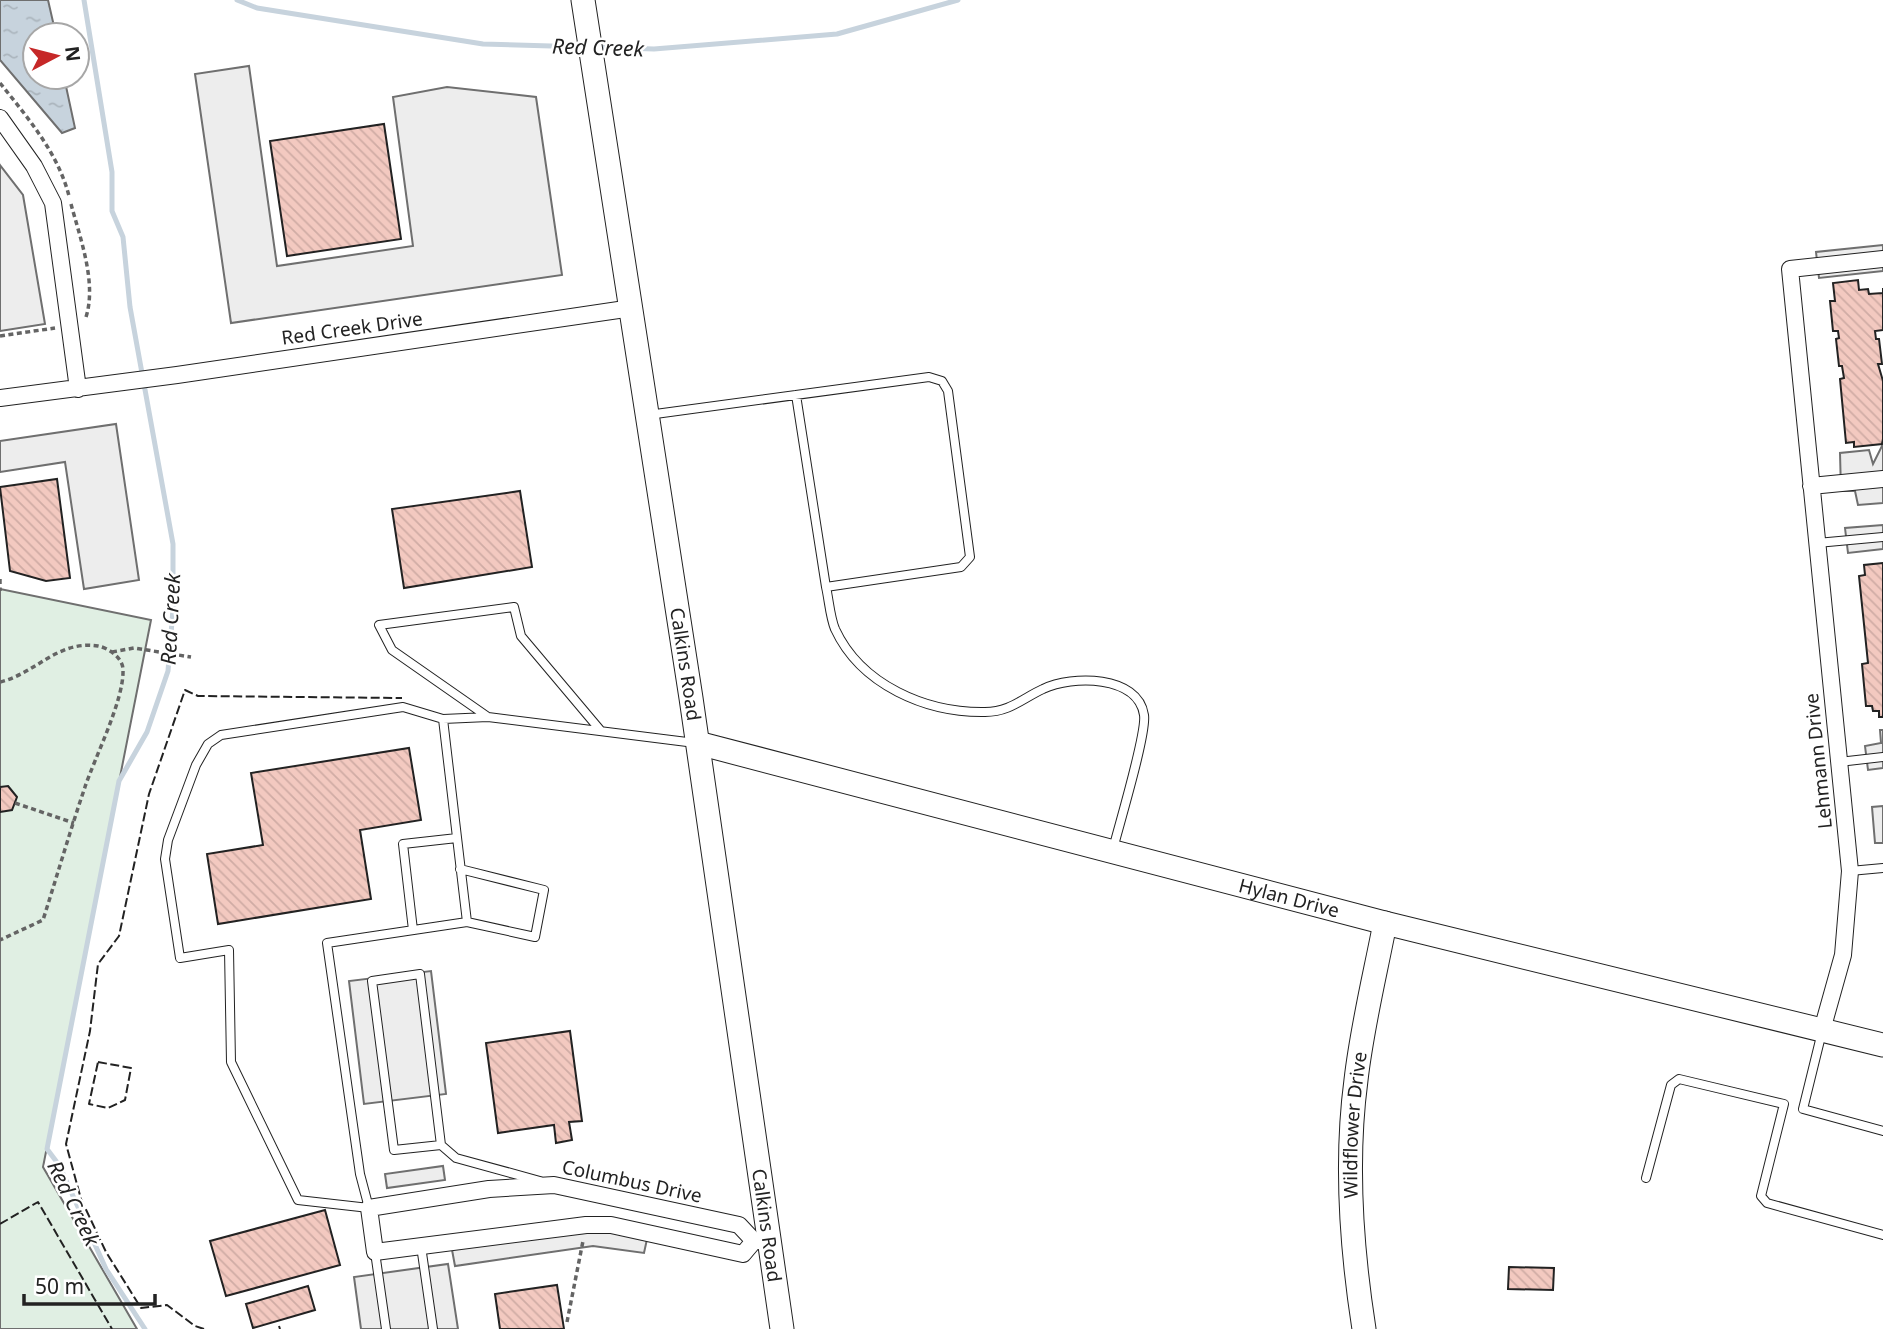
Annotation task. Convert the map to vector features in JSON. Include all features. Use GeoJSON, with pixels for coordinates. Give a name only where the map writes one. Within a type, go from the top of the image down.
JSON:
{"type":"FeatureCollection","features":[{"type":"Feature","properties":{"kind":"main road","name":"Calkins Road"},"geometry":{"type":"LineString","coordinates":[[584,6],[698,743],[762,1241],[782,1329]]}},
{"type":"Feature","properties":{"kind":"main road","name":"Hylan Drive"},"geometry":{"type":"LineString","coordinates":[[698,743],[1385,923],[1883,1045]]}},
{"type":"Feature","properties":{"kind":"main road","name":"Wildflower Drive"},"geometry":{"type":"LineString","coordinates":[[1364,1329],[1353,1244],[1350,1156],[1360,1049],[1385,923]]}},
{"type":"Feature","properties":{"kind":"street"},"geometry":{"type":"LineString","coordinates":[[0,118],[34,166],[53,202],[78,389]]}},
{"type":"Feature","properties":{"kind":"street","name":"Lehmann Drive"},"geometry":{"type":"LineString","coordinates":[[1822,1030],[1843,955],[1850,871],[1790,270],[1883,259]]}},
{"type":"Feature","properties":{"kind":"street","name":"Red Creek Drive"},"geometry":{"type":"LineString","coordinates":[[0,398],[114,384],[632,308]]}},
{"type":"Feature","properties":{"kind":"street"},"geometry":{"type":"LineString","coordinates":[[1811,486],[1883,479]]}},
{"type":"Feature","properties":{"kind":"street","name":"Columbus Drive"},"geometry":{"type":"LineString","coordinates":[[369,1208],[489,1189],[554,1185],[739,1226],[762,1241]]}},
{"type":"Feature","properties":{"kind":"street"},"geometry":{"type":"LineString","coordinates":[[369,1208],[375,1252],[611,1224],[743,1254],[762,1241]]}},
{"type":"Feature","properties":{"kind":"lane"},"geometry":{"type":"LineString","coordinates":[[648,415],[929,377],[942,381],[948,391],[970,557],[961,567],[826,587]]}},
{"type":"Feature","properties":{"kind":"lane"},"geometry":{"type":"LineString","coordinates":[[796,395],[826,587],[835,628],[858,663],[888,690],[934,705],[986,712],[1019,705],[1043,689],[1065,682],[1095,682],[1119,686],[1134,694],[1145,718],[1112,851]]}},
{"type":"Feature","properties":{"kind":"lane"},"geometry":{"type":"LineString","coordinates":[[1817,543],[1883,537]]}},
{"type":"Feature","properties":{"kind":"lane"},"geometry":{"type":"LineString","coordinates":[[488,718],[392,650],[379,625],[514,607],[521,636],[601,731]]}},
{"type":"Feature","properties":{"kind":"lane"},"geometry":{"type":"LineString","coordinates":[[460,869],[544,890],[535,937],[467,922],[327,943],[360,1174],[369,1208],[298,1200],[232,1062],[229,950],[180,958],[165,859],[196,765],[208,744],[221,735],[403,707],[443,719],[488,718],[698,743]]}},
{"type":"Feature","properties":{"kind":"lane"},"geometry":{"type":"LineString","coordinates":[[443,719],[467,922]]}},
{"type":"Feature","properties":{"kind":"lane"},"geometry":{"type":"LineString","coordinates":[[1839,762],[1883,757]]}},
{"type":"Feature","properties":{"kind":"lane"},"geometry":{"type":"LineString","coordinates":[[413,930],[403,844],[457,838]]}},
{"type":"Feature","properties":{"kind":"lane"},"geometry":{"type":"LineString","coordinates":[[1850,871],[1883,868]]}},
{"type":"Feature","properties":{"kind":"lane"},"geometry":{"type":"LineString","coordinates":[[441,1145],[394,1150],[372,981],[420,974],[441,1145],[456,1158],[554,1185]]}},
{"type":"Feature","properties":{"kind":"lane"},"geometry":{"type":"LineString","coordinates":[[1803,1109],[1822,1030]]}},
{"type":"Feature","properties":{"kind":"lane"},"geometry":{"type":"LineString","coordinates":[[1646,1178],[1671,1085],[1679,1079],[1883,1131]]}},
{"type":"Feature","properties":{"kind":"lane"},"geometry":{"type":"LineString","coordinates":[[1784,1104],[1761,1196],[1767,1203],[1883,1235]]}},
{"type":"Feature","properties":{"kind":"lane"},"geometry":{"type":"LineString","coordinates":[[421,1246],[433,1329]]}},
{"type":"Feature","properties":{"kind":"lane"},"geometry":{"type":"LineString","coordinates":[[375,1252],[386,1329]]}},
{"type":"Feature","properties":{"kind":"path"},"geometry":{"type":"LineString","coordinates":[[0,579],[0,590]]}},
{"type":"Feature","properties":{"kind":"path"},"geometry":{"type":"LineString","coordinates":[[0,682],[19,677],[65,647],[98,646],[112,652],[122,662],[122,680],[43,920],[0,940]]}},
{"type":"Feature","properties":{"kind":"path"},"geometry":{"type":"LineString","coordinates":[[112,652],[134,648],[191,657]]}},
{"type":"Feature","properties":{"kind":"path"},"geometry":{"type":"LineString","coordinates":[[15,803],[74,823]]}},
{"type":"Feature","properties":{"kind":"path"},"geometry":{"type":"LineString","coordinates":[[567,1322],[586,1225]]}},
{"type":"Feature","properties":{"kind":"green space"},"geometry":{"type":"Polygon","coordinates":[[[0,589],[151,620],[43,1167],[137,1329],[0,1329],[0,589]]]}},
{"type":"Feature","properties":{"kind":"shaded area"},"geometry":{"type":"Polygon","coordinates":[[[249,66],[277,266],[413,246],[393,97],[447,87],[536,97],[562,275],[231,323],[195,74],[249,66]]]}},
{"type":"Feature","properties":{"kind":"shaded area"},"geometry":{"type":"Polygon","coordinates":[[[0,165],[23,195],[45,324],[0,331],[0,165]]]}},
{"type":"Feature","properties":{"kind":"shaded area"},"geometry":{"type":"Polygon","coordinates":[[[1883,245],[1883,271],[1819,278],[1816,252],[1883,245]]]}},
{"type":"Feature","properties":{"kind":"shaded area"},"geometry":{"type":"Polygon","coordinates":[[[116,424],[139,580],[84,589],[65,462],[0,472],[0,441],[116,424]]]}},
{"type":"Feature","properties":{"kind":"shaded area"},"geometry":{"type":"Polygon","coordinates":[[[1883,444],[1883,503],[1858,505],[1855,491],[1841,491],[1840,453],[1869,450],[1873,464],[1883,444]]]}},
{"type":"Feature","properties":{"kind":"shaded area"},"geometry":{"type":"Polygon","coordinates":[[[1883,525],[1883,549],[1848,553],[1845,528],[1883,525]]]}},
{"type":"Feature","properties":{"kind":"shaded area"},"geometry":{"type":"Polygon","coordinates":[[[1880,730],[1883,730],[1883,768],[1868,770],[1865,746],[1881,743],[1880,730]]]}},
{"type":"Feature","properties":{"kind":"shaded area"},"geometry":{"type":"Polygon","coordinates":[[[1883,806],[1883,843],[1875,843],[1872,807],[1883,806]]]}},
{"type":"Feature","properties":{"kind":"shaded area"},"geometry":{"type":"Polygon","coordinates":[[[431,971],[446,1094],[364,1104],[349,981],[431,971]]]}},
{"type":"Feature","properties":{"kind":"shaded area"},"geometry":{"type":"Polygon","coordinates":[[[443,1166],[445,1180],[387,1188],[385,1174],[443,1166]]]}},
{"type":"Feature","properties":{"kind":"shaded area"},"geometry":{"type":"Polygon","coordinates":[[[649,1230],[644,1253],[593,1246],[455,1266],[450,1239],[649,1230]]]}},
{"type":"Feature","properties":{"kind":"shaded area"},"geometry":{"type":"Polygon","coordinates":[[[448,1264],[458,1329],[361,1329],[354,1277],[448,1264]]]}},
{"type":"Feature","properties":{"kind":"water"},"geometry":{"type":"Polygon","coordinates":[[[0,0],[48,0],[53,21],[21,21],[21,85],[0,60],[0,0]]]}},
{"type":"Feature","properties":{"kind":"water"},"geometry":{"type":"Polygon","coordinates":[[[26,91],[67,91],[75,128],[62,133],[26,91]]]}},
{"type":"Feature","properties":{"kind":"building"},"geometry":{"type":"Polygon","coordinates":[[[384,124],[401,239],[287,256],[270,141],[384,124]]]}},
{"type":"Feature","properties":{"kind":"building"},"geometry":{"type":"Polygon","coordinates":[[[1858,280],[1859,290],[1868,289],[1869,294],[1883,293],[1883,330],[1875,331],[1876,339],[1879,339],[1882,364],[1878,364],[1883,381],[1883,439],[1882,444],[1854,447],[1854,442],[1846,443],[1840,379],[1844,378],[1842,366],[1839,366],[1836,339],[1839,338],[1838,331],[1833,331],[1830,301],[1835,301],[1833,283],[1858,280]]]}},
{"type":"Feature","properties":{"kind":"building"},"geometry":{"type":"Polygon","coordinates":[[[57,479],[70,578],[46,581],[10,571],[0,487],[57,479]]]}},
{"type":"Feature","properties":{"kind":"building"},"geometry":{"type":"Polygon","coordinates":[[[520,491],[532,567],[404,588],[392,509],[520,491]]]}},
{"type":"Feature","properties":{"kind":"building"},"geometry":{"type":"Polygon","coordinates":[[[1883,563],[1883,717],[1879,717],[1879,711],[1873,711],[1872,706],[1866,706],[1862,664],[1868,663],[1859,576],[1865,575],[1864,565],[1883,563]]]}},
{"type":"Feature","properties":{"kind":"building"},"geometry":{"type":"Polygon","coordinates":[[[409,748],[421,820],[360,830],[371,899],[218,924],[207,854],[263,845],[251,773],[409,748]]]}},
{"type":"Feature","properties":{"kind":"building"},"geometry":{"type":"Polygon","coordinates":[[[8,786],[17,797],[12,810],[0,812],[0,787],[8,786]]]}},
{"type":"Feature","properties":{"kind":"building"},"geometry":{"type":"Polygon","coordinates":[[[570,1031],[582,1121],[569,1122],[572,1140],[556,1143],[554,1125],[498,1133],[486,1043],[570,1031]]]}},
{"type":"Feature","properties":{"kind":"building"},"geometry":{"type":"Polygon","coordinates":[[[325,1210],[340,1265],[226,1296],[210,1241],[325,1210]]]}},
{"type":"Feature","properties":{"kind":"building"},"geometry":{"type":"Polygon","coordinates":[[[1509,1267],[1554,1268],[1553,1290],[1508,1289],[1509,1267]]]}},
{"type":"Feature","properties":{"kind":"building"},"geometry":{"type":"Polygon","coordinates":[[[557,1285],[564,1329],[500,1329],[495,1294],[557,1285]]]}},
{"type":"Feature","properties":{"kind":"building"},"geometry":{"type":"Polygon","coordinates":[[[308,1286],[315,1310],[253,1328],[246,1304],[308,1286]]]}},
{"type":"Feature","properties":{"kind":"waterway","name":"Red Creek"},"geometry":{"type":"LineString","coordinates":[[84,0],[112,172],[112,211],[123,237],[130,307],[173,544],[173,609],[168,671],[147,732],[119,781],[47,1149],[59,1165],[106,1269],[145,1329]]}},
{"type":"Feature","properties":{"kind":"waterway","name":"Red Creek"},"geometry":{"type":"LineString","coordinates":[[237,0],[257,8],[483,44],[586,47]]}},
{"type":"Feature","properties":{"kind":"waterway","name":"Red Creek"},"geometry":{"type":"LineString","coordinates":[[596,47],[654,49],[837,34],[958,0]]}},
{"type":"Feature","properties":{"kind":"fence"},"geometry":{"type":"LineString","coordinates":[[204,1329],[195,1326],[167,1305],[141,1308],[106,1252],[81,1199],[66,1144],[90,1031],[98,964],[119,936],[149,794],[185,690],[198,696],[402,698]]}},
{"type":"Feature","properties":{"kind":"fence"},"geometry":{"type":"LineString","coordinates":[[98,1062],[131,1068],[125,1100],[108,1108],[89,1104],[98,1062]]}},
{"type":"Feature","properties":{"kind":"fence"},"geometry":{"type":"LineString","coordinates":[[0,1224],[38,1202],[112,1329]]}}]}
